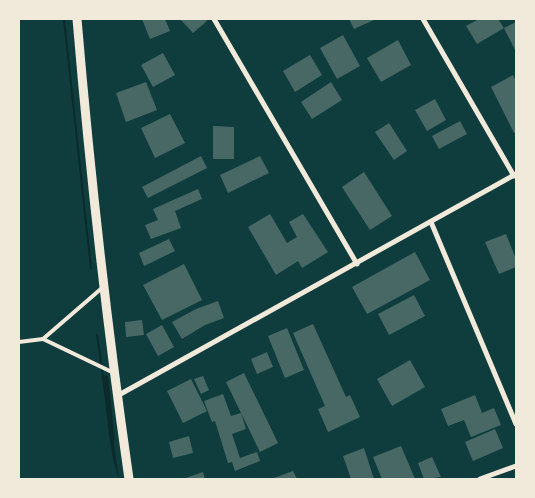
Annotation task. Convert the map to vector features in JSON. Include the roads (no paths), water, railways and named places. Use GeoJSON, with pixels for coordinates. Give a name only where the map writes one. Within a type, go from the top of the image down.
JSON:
{"type":"FeatureCollection","features":[{"type":"Feature","properties":{"kind":"street"},"geometry":{"type":"LineString","coordinates":[[77,19],[89,160],[114,373],[129,479]]}},
{"type":"Feature","properties":{"kind":"street"},"geometry":{"type":"LineString","coordinates":[[214,19],[357,264]]}},
{"type":"Feature","properties":{"kind":"street"},"geometry":{"type":"LineString","coordinates":[[117,396],[515,175],[423,19]]}},
{"type":"Feature","properties":{"kind":"street"},"geometry":{"type":"LineString","coordinates":[[432,222],[516,424]]}},
{"type":"Feature","properties":{"kind":"street"},"geometry":{"type":"LineString","coordinates":[[480,479],[516,466]]}},
{"type":"Feature","properties":{"kind":"lane"},"geometry":{"type":"LineString","coordinates":[[43,340],[104,287]]}},
{"type":"Feature","properties":{"kind":"lane"},"geometry":{"type":"LineString","coordinates":[[19,342],[43,340],[114,373]]}},
{"type":"Feature","properties":{"kind":"water"},"geometry":{"type":"Polygon","coordinates":[[[63,19],[65,19],[92,269],[90,269],[63,19]]]}},
{"type":"Feature","properties":{"kind":"water"},"geometry":{"type":"Polygon","coordinates":[[[96,334],[98,334],[119,479],[113,460],[96,334]]]}},
{"type":"Feature","properties":{"kind":"waterway"},"geometry":{"type":"LineString","coordinates":[[106,378],[112,440]]}}]}
